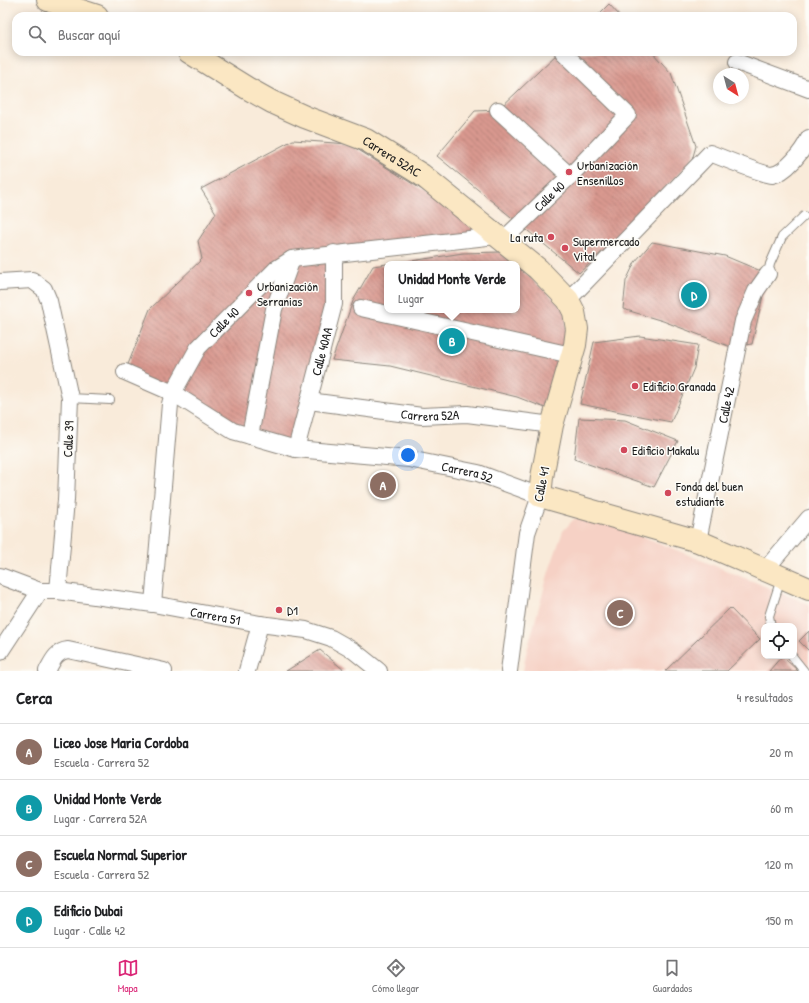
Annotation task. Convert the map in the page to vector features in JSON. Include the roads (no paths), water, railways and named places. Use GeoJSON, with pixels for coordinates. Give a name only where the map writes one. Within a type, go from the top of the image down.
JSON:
{"type":"FeatureCollection","features":[{"type":"Feature","properties":{"kind":"street"},"geometry":{"type":"LineString","coordinates":[[48,0],[85,12]]}},
{"type":"Feature","properties":{"kind":"street","name":"Carrera 52AC"},"geometry":{"type":"LineString","coordinates":[[195,56],[272,102],[305,117],[366,140],[422,175],[499,239],[538,269],[568,300]]}},
{"type":"Feature","properties":{"kind":"street","name":"Calle 40"},"geometry":{"type":"LineString","coordinates":[[153,604],[170,404],[173,393],[198,348],[276,269],[292,258],[499,239],[570,176],[628,115],[567,56]]}},
{"type":"Feature","properties":{"kind":"street"},"geometry":{"type":"LineString","coordinates":[[737,62],[809,89]]}},
{"type":"Feature","properties":{"kind":"street"},"geometry":{"type":"LineString","coordinates":[[498,110],[570,176]]}},
{"type":"Feature","properties":{"kind":"street"},"geometry":{"type":"LineString","coordinates":[[568,300],[710,153],[771,175],[782,172],[791,164],[809,138]]}},
{"type":"Feature","properties":{"kind":"street","name":"Calle 40AA"},"geometry":{"type":"LineString","coordinates":[[296,449],[334,304],[334,253]]}},
{"type":"Feature","properties":{"kind":"street"},"geometry":{"type":"LineString","coordinates":[[250,436],[274,309],[292,258]]}},
{"type":"Feature","properties":{"kind":"street","name":"Calle 42"},"geometry":{"type":"LineString","coordinates":[[698,541],[743,321],[756,291],[768,274]]}},
{"type":"Feature","properties":{"kind":"street","name":"Calle 39"},"geometry":{"type":"LineString","coordinates":[[0,282],[32,280],[44,289],[49,301],[70,398],[66,500],[58,591]]}},
{"type":"Feature","properties":{"kind":"street","name":"Calle 41"},"geometry":{"type":"LineString","coordinates":[[509,671],[527,534],[540,496],[552,425],[577,329],[574,312],[568,300]]}},
{"type":"Feature","properties":{"kind":"street"},"geometry":{"type":"LineString","coordinates":[[361,308],[384,311]]}},
{"type":"Feature","properties":{"kind":"street"},"geometry":{"type":"LineString","coordinates":[[399,313],[414,315],[571,356]]}},
{"type":"Feature","properties":{"kind":"street","name":"Carrera 52"},"geometry":{"type":"LineString","coordinates":[[125,372],[173,393],[234,431],[296,449],[416,460],[478,473],[540,496],[698,541],[809,589]]}},
{"type":"Feature","properties":{"kind":"street","name":"Carrera 52A"},"geometry":{"type":"LineString","coordinates":[[309,400],[422,416],[467,414],[552,425]]}},
{"type":"Feature","properties":{"kind":"street"},"geometry":{"type":"LineString","coordinates":[[773,574],[809,518]]}},
{"type":"Feature","properties":{"kind":"street"},"geometry":{"type":"LineString","coordinates":[[0,576],[40,591],[0,652]]}},
{"type":"Feature","properties":{"kind":"street","name":"Carrera 51"},"geometry":{"type":"LineString","coordinates":[[40,591],[58,591],[153,604],[260,624],[306,630],[330,638],[354,651],[379,671]]}},
{"type":"Feature","properties":{"kind":"street"},"geometry":{"type":"LineString","coordinates":[[247,671],[260,624]]}},
{"type":"Feature","properties":{"kind":"street"},"geometry":{"type":"LineString","coordinates":[[47,671],[56,655],[62,650],[68,650],[164,671]]}},
{"type":"Feature","properties":{"kind":"lane"},"geometry":{"type":"LineString","coordinates":[[768,274],[770,264],[782,237],[804,216]]}},
{"type":"Feature","properties":{"kind":"lane"},"geometry":{"type":"LineString","coordinates":[[70,398],[110,400]]}},
{"type":"Feature","properties":{"kind":"lane"},"geometry":{"type":"LineString","coordinates":[[770,623],[769,616],[773,574]]}},
{"type":"Feature","properties":{"kind":"lane"},"geometry":{"type":"LineString","coordinates":[[794,659],[804,671]]}},
{"type":"Feature","properties":{"kind":"place","name":"Urbanización Ensenillos"},"geometry":{"type":"Point","coordinates":[569,172]}},
{"type":"Feature","properties":{"kind":"place","name":"La ruta"},"geometry":{"type":"Point","coordinates":[551,237]}},
{"type":"Feature","properties":{"kind":"place","name":"Supermercado Vital"},"geometry":{"type":"Point","coordinates":[565,248]}},
{"type":"Feature","properties":{"kind":"place","name":"Urbanización Serranias"},"geometry":{"type":"Point","coordinates":[249,293]}},
{"type":"Feature","properties":{"kind":"place","name":"Edificio Dubai"},"geometry":{"type":"Point","coordinates":[694,295]}},
{"type":"Feature","properties":{"kind":"place","name":"Unidad Monte Verde"},"geometry":{"type":"Point","coordinates":[452,341]}},
{"type":"Feature","properties":{"kind":"place","name":"Edificio Granada"},"geometry":{"type":"Point","coordinates":[635,386]}},
{"type":"Feature","properties":{"kind":"place","name":"Edificio Makalu"},"geometry":{"type":"Point","coordinates":[624,450]}},
{"type":"Feature","properties":{"kind":"place","name":"Liceo Jose Maria Cordoba"},"geometry":{"type":"Point","coordinates":[383,485]}},
{"type":"Feature","properties":{"kind":"place","name":"Fonda del buen estudiante"},"geometry":{"type":"Point","coordinates":[668,493]}},
{"type":"Feature","properties":{"kind":"place","name":"D1"},"geometry":{"type":"Point","coordinates":[279,610]}},
{"type":"Feature","properties":{"kind":"place","name":"Escuela Normal Superior"},"geometry":{"type":"Point","coordinates":[620,613]}}]}
